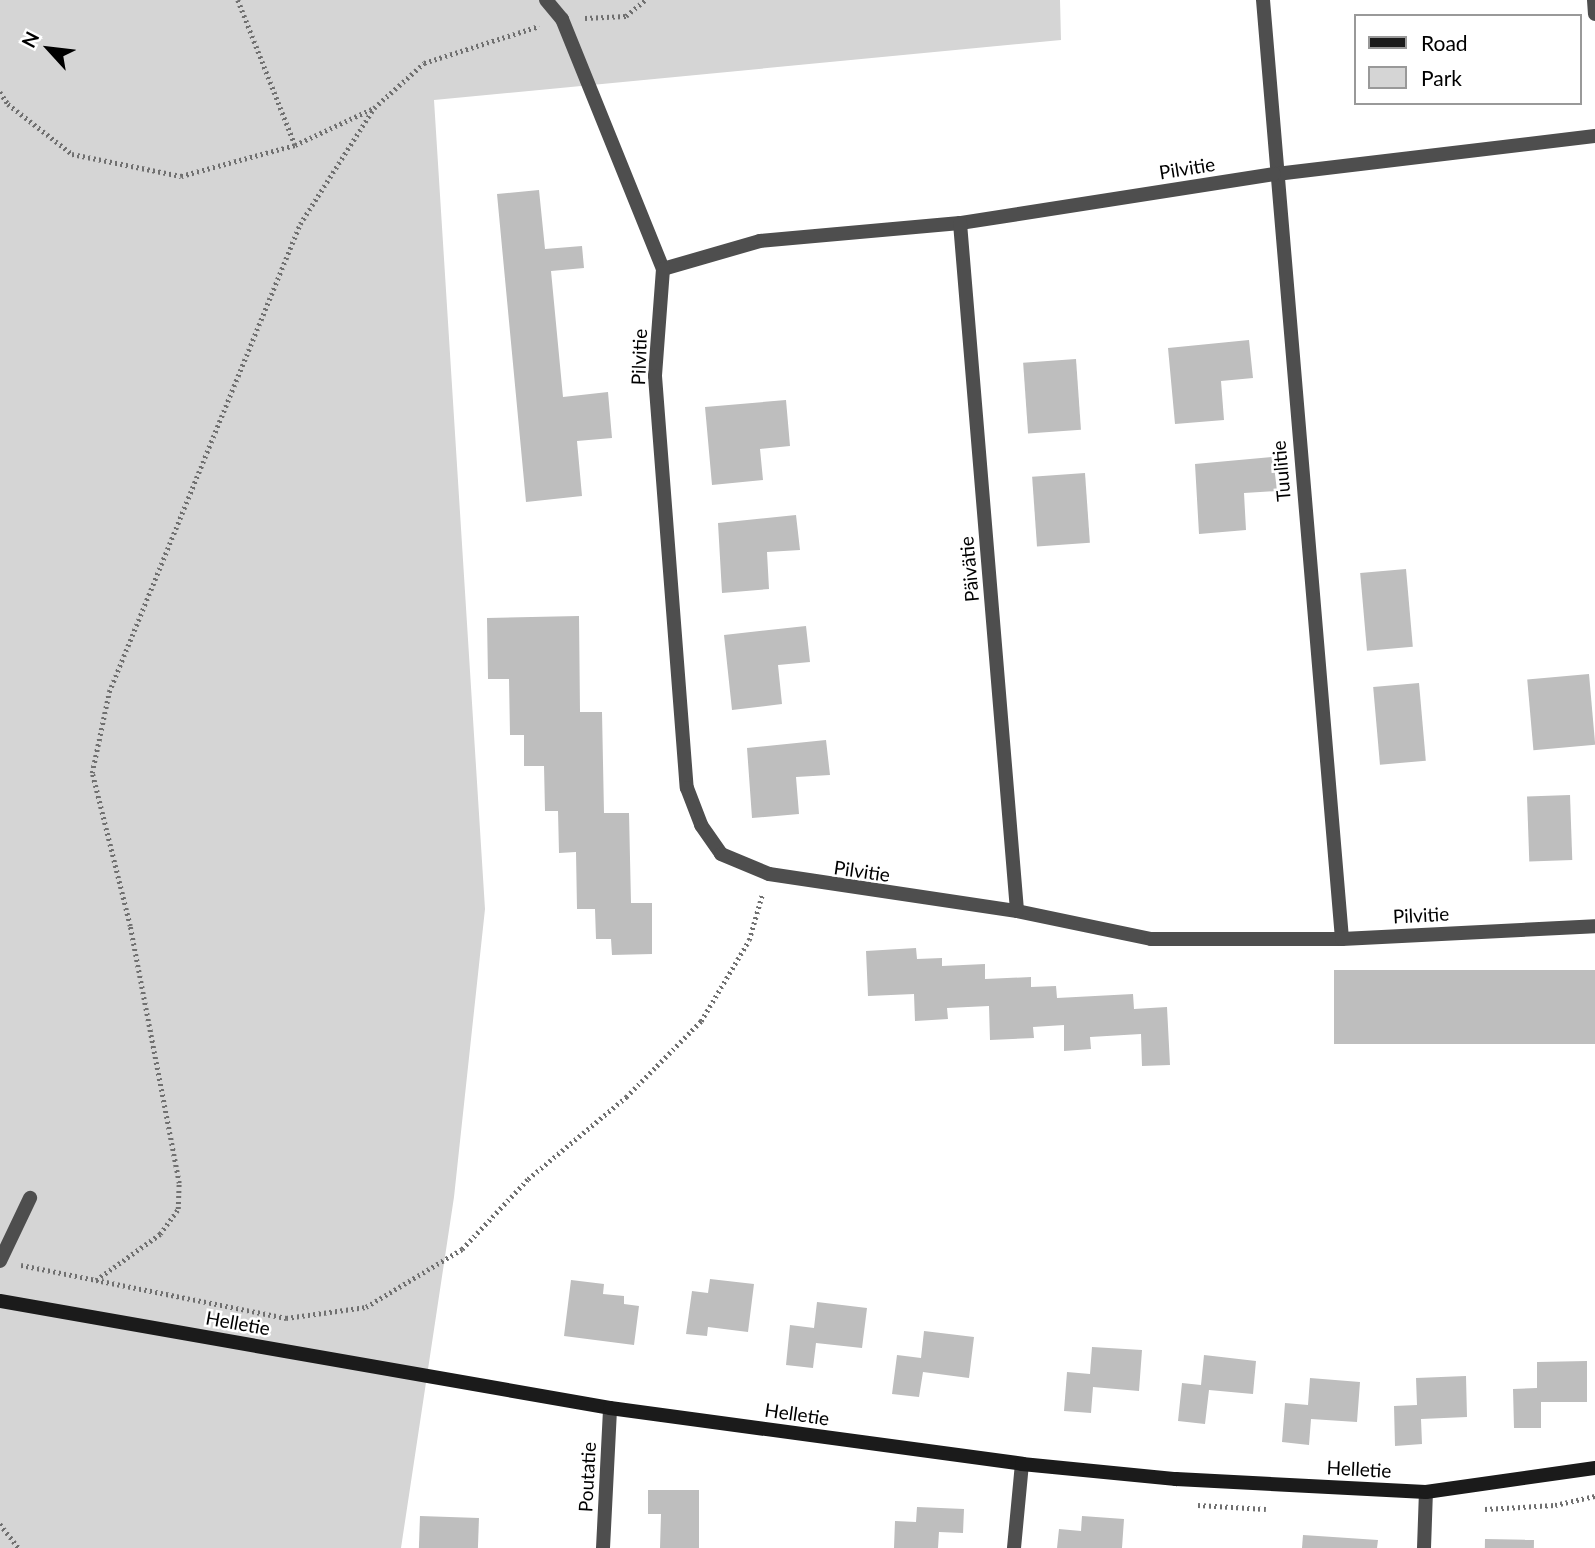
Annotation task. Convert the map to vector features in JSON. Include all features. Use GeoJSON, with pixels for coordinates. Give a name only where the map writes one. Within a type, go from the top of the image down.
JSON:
{"type":"FeatureCollection","features":[{"type":"Feature","properties":{"kind":"street","name":"Pilvitie"},"geometry":{"type":"LineString","coordinates":[[546,0],[562,19],[663,269],[655,376],[687,789],[701,825],[721,854],[769,874],[1017,911],[1151,939],[1342,939],[1595,926]]}},
{"type":"Feature","properties":{"kind":"street","name":"Tuulitie"},"geometry":{"type":"LineString","coordinates":[[1263,0],[1274,174],[1342,939]]}},
{"type":"Feature","properties":{"kind":"street"},"geometry":{"type":"LineString","coordinates":[[1594,0],[1595,14]]}},
{"type":"Feature","properties":{"kind":"street","name":"Pilvitie"},"geometry":{"type":"LineString","coordinates":[[663,269],[760,241],[960,223],[1274,174],[1595,136]]}},
{"type":"Feature","properties":{"kind":"street","name":"Päivätie"},"geometry":{"type":"LineString","coordinates":[[960,223],[1017,911]]}},
{"type":"Feature","properties":{"kind":"street"},"geometry":{"type":"LineString","coordinates":[[0,1261],[30,1198]]}},
{"type":"Feature","properties":{"kind":"street","name":"Helletie"},"geometry":{"type":"LineString","coordinates":[[0,1300],[610,1408],[1022,1464],[1176,1479],[1426,1492],[1595,1468]]}},
{"type":"Feature","properties":{"kind":"street","name":"Poutatie"},"geometry":{"type":"LineString","coordinates":[[603,1548],[610,1408]]}},
{"type":"Feature","properties":{"kind":"street"},"geometry":{"type":"LineString","coordinates":[[1014,1548],[1022,1464]]}},
{"type":"Feature","properties":{"kind":"street"},"geometry":{"type":"LineString","coordinates":[[1424,1548],[1426,1492]]}},
{"type":"Feature","properties":{"kind":"path"},"geometry":{"type":"LineString","coordinates":[[238,0],[295,145]]}},
{"type":"Feature","properties":{"kind":"path"},"geometry":{"type":"LineString","coordinates":[[96,1280],[160,1234],[178,1209],[179,1183],[130,926],[92,773],[109,692],[300,224],[374,108],[424,63],[562,19],[626,16],[645,0]]}},
{"type":"Feature","properties":{"kind":"path"},"geometry":{"type":"LineString","coordinates":[[0,92],[8,104],[72,154],[181,176],[295,145],[374,108]]}},
{"type":"Feature","properties":{"kind":"path"},"geometry":{"type":"LineString","coordinates":[[0,1261],[286,1318],[366,1307],[462,1249],[528,1179],[626,1097],[701,1021],[749,940],[769,874]]}},
{"type":"Feature","properties":{"kind":"path"},"geometry":{"type":"LineString","coordinates":[[0,1524],[19,1548]]}},
{"type":"Feature","properties":{"kind":"green space"},"geometry":{"type":"Polygon","coordinates":[[[0,0],[1060,0],[1061,40],[434,100],[485,909],[454,1197],[401,1548],[0,1548],[0,0]]]}},
{"type":"Feature","properties":{"kind":"building"},"geometry":{"type":"Polygon","coordinates":[[[539,190],[545,249],[582,246],[584,268],[551,271],[563,397],[608,392],[612,438],[577,441],[582,496],[526,502],[497,194],[539,190]]]}},
{"type":"Feature","properties":{"kind":"building"},"geometry":{"type":"Polygon","coordinates":[[[1249,340],[1253,378],[1221,381],[1224,420],[1175,424],[1168,348],[1249,340]]]}},
{"type":"Feature","properties":{"kind":"building"},"geometry":{"type":"Polygon","coordinates":[[[1076,359],[1081,430],[1028,434],[1023,363],[1076,359]]]}},
{"type":"Feature","properties":{"kind":"building"},"geometry":{"type":"Polygon","coordinates":[[[786,400],[790,446],[760,449],[763,480],[712,485],[705,407],[786,400]]]}},
{"type":"Feature","properties":{"kind":"building"},"geometry":{"type":"Polygon","coordinates":[[[1273,457],[1277,491],[1244,493],[1246,530],[1199,534],[1195,464],[1273,457]]]}},
{"type":"Feature","properties":{"kind":"building"},"geometry":{"type":"Polygon","coordinates":[[[1085,473],[1090,543],[1037,547],[1032,477],[1085,473]]]}},
{"type":"Feature","properties":{"kind":"building"},"geometry":{"type":"Polygon","coordinates":[[[796,515],[800,550],[767,552],[769,589],[722,593],[718,523],[796,515]]]}},
{"type":"Feature","properties":{"kind":"building"},"geometry":{"type":"Polygon","coordinates":[[[1406,569],[1413,647],[1367,651],[1360,573],[1406,569]]]}},
{"type":"Feature","properties":{"kind":"building"},"geometry":{"type":"Polygon","coordinates":[[[579,616],[580,712],[602,712],[604,813],[629,813],[631,903],[652,903],[652,954],[612,955],[611,939],[596,939],[595,909],[577,909],[576,852],[559,853],[558,811],[545,811],[544,766],[524,766],[524,735],[510,735],[509,679],[488,679],[487,618],[579,616]]]}},
{"type":"Feature","properties":{"kind":"building"},"geometry":{"type":"Polygon","coordinates":[[[806,626],[810,662],[778,665],[782,704],[732,710],[724,635],[806,626]]]}},
{"type":"Feature","properties":{"kind":"building"},"geometry":{"type":"Polygon","coordinates":[[[1589,674],[1595,745],[1533,750],[1527,679],[1589,674]]]}},
{"type":"Feature","properties":{"kind":"building"},"geometry":{"type":"Polygon","coordinates":[[[1419,683],[1426,761],[1380,765],[1373,687],[1419,683]]]}},
{"type":"Feature","properties":{"kind":"building"},"geometry":{"type":"Polygon","coordinates":[[[826,740],[830,775],[796,777],[799,814],[752,818],[747,748],[826,740]]]}},
{"type":"Feature","properties":{"kind":"building"},"geometry":{"type":"Polygon","coordinates":[[[1570,795],[1572,860],[1529,861],[1527,797],[1570,795]]]}},
{"type":"Feature","properties":{"kind":"building"},"geometry":{"type":"Polygon","coordinates":[[[916,948],[917,959],[942,958],[942,966],[985,964],[985,979],[1031,977],[1031,987],[1056,986],[1057,998],[1133,994],[1134,1009],[1167,1007],[1170,1065],[1142,1066],[1141,1034],[1090,1037],[1091,1049],[1064,1051],[1064,1025],[1033,1027],[1034,1038],[990,1040],[989,1006],[947,1008],[948,1019],[915,1021],[914,994],[868,996],[866,951],[916,948]]]}},
{"type":"Feature","properties":{"kind":"building"},"geometry":{"type":"Polygon","coordinates":[[[1334,970],[1595,970],[1595,1044],[1334,1044],[1334,970]]]}},
{"type":"Feature","properties":{"kind":"building"},"geometry":{"type":"Polygon","coordinates":[[[710,1279],[754,1284],[748,1332],[708,1327],[707,1336],[686,1334],[692,1291],[708,1293],[710,1279]]]}},
{"type":"Feature","properties":{"kind":"building"},"geometry":{"type":"Polygon","coordinates":[[[571,1280],[604,1284],[603,1294],[624,1296],[624,1304],[639,1306],[634,1345],[564,1336],[571,1280]]]}},
{"type":"Feature","properties":{"kind":"building"},"geometry":{"type":"Polygon","coordinates":[[[817,1302],[867,1308],[862,1348],[816,1343],[813,1368],[786,1365],[790,1325],[814,1328],[817,1302]]]}},
{"type":"Feature","properties":{"kind":"building"},"geometry":{"type":"Polygon","coordinates":[[[924,1331],[974,1337],[969,1378],[923,1372],[919,1397],[892,1394],[897,1355],[921,1358],[924,1331]]]}},
{"type":"Feature","properties":{"kind":"building"},"geometry":{"type":"Polygon","coordinates":[[[1092,1347],[1142,1350],[1139,1391],[1093,1387],[1091,1413],[1064,1411],[1067,1372],[1090,1374],[1092,1347]]]}},
{"type":"Feature","properties":{"kind":"building"},"geometry":{"type":"Polygon","coordinates":[[[1204,1355],[1256,1361],[1253,1394],[1209,1390],[1205,1424],[1178,1421],[1182,1383],[1201,1385],[1204,1355]]]}},
{"type":"Feature","properties":{"kind":"building"},"geometry":{"type":"Polygon","coordinates":[[[1587,1361],[1587,1402],[1541,1402],[1541,1428],[1514,1428],[1513,1389],[1537,1388],[1537,1362],[1587,1361]]]}},
{"type":"Feature","properties":{"kind":"building"},"geometry":{"type":"Polygon","coordinates":[[[1466,1376],[1467,1417],[1421,1419],[1422,1444],[1395,1446],[1394,1406],[1417,1405],[1416,1378],[1466,1376]]]}},
{"type":"Feature","properties":{"kind":"building"},"geometry":{"type":"Polygon","coordinates":[[[1310,1378],[1360,1382],[1357,1422],[1311,1419],[1309,1445],[1282,1442],[1285,1403],[1308,1405],[1310,1378]]]}},
{"type":"Feature","properties":{"kind":"building"},"geometry":{"type":"Polygon","coordinates":[[[648,1490],[699,1490],[699,1548],[660,1548],[661,1514],[648,1514],[648,1490]]]}},
{"type":"Feature","properties":{"kind":"building"},"geometry":{"type":"Polygon","coordinates":[[[917,1507],[964,1509],[963,1533],[939,1532],[938,1548],[894,1548],[895,1521],[916,1522],[917,1507]]]}},
{"type":"Feature","properties":{"kind":"building"},"geometry":{"type":"Polygon","coordinates":[[[420,1516],[479,1518],[478,1548],[419,1548],[420,1516]]]}},
{"type":"Feature","properties":{"kind":"building"},"geometry":{"type":"Polygon","coordinates":[[[1082,1516],[1124,1519],[1122,1548],[1057,1548],[1059,1529],[1081,1531],[1082,1516]]]}},
{"type":"Feature","properties":{"kind":"building"},"geometry":{"type":"Polygon","coordinates":[[[1303,1535],[1378,1540],[1377,1548],[1302,1548],[1303,1535]]]}},
{"type":"Feature","properties":{"kind":"building"},"geometry":{"type":"Polygon","coordinates":[[[1485,1539],[1534,1540],[1534,1548],[1485,1548],[1485,1539]]]}}]}
